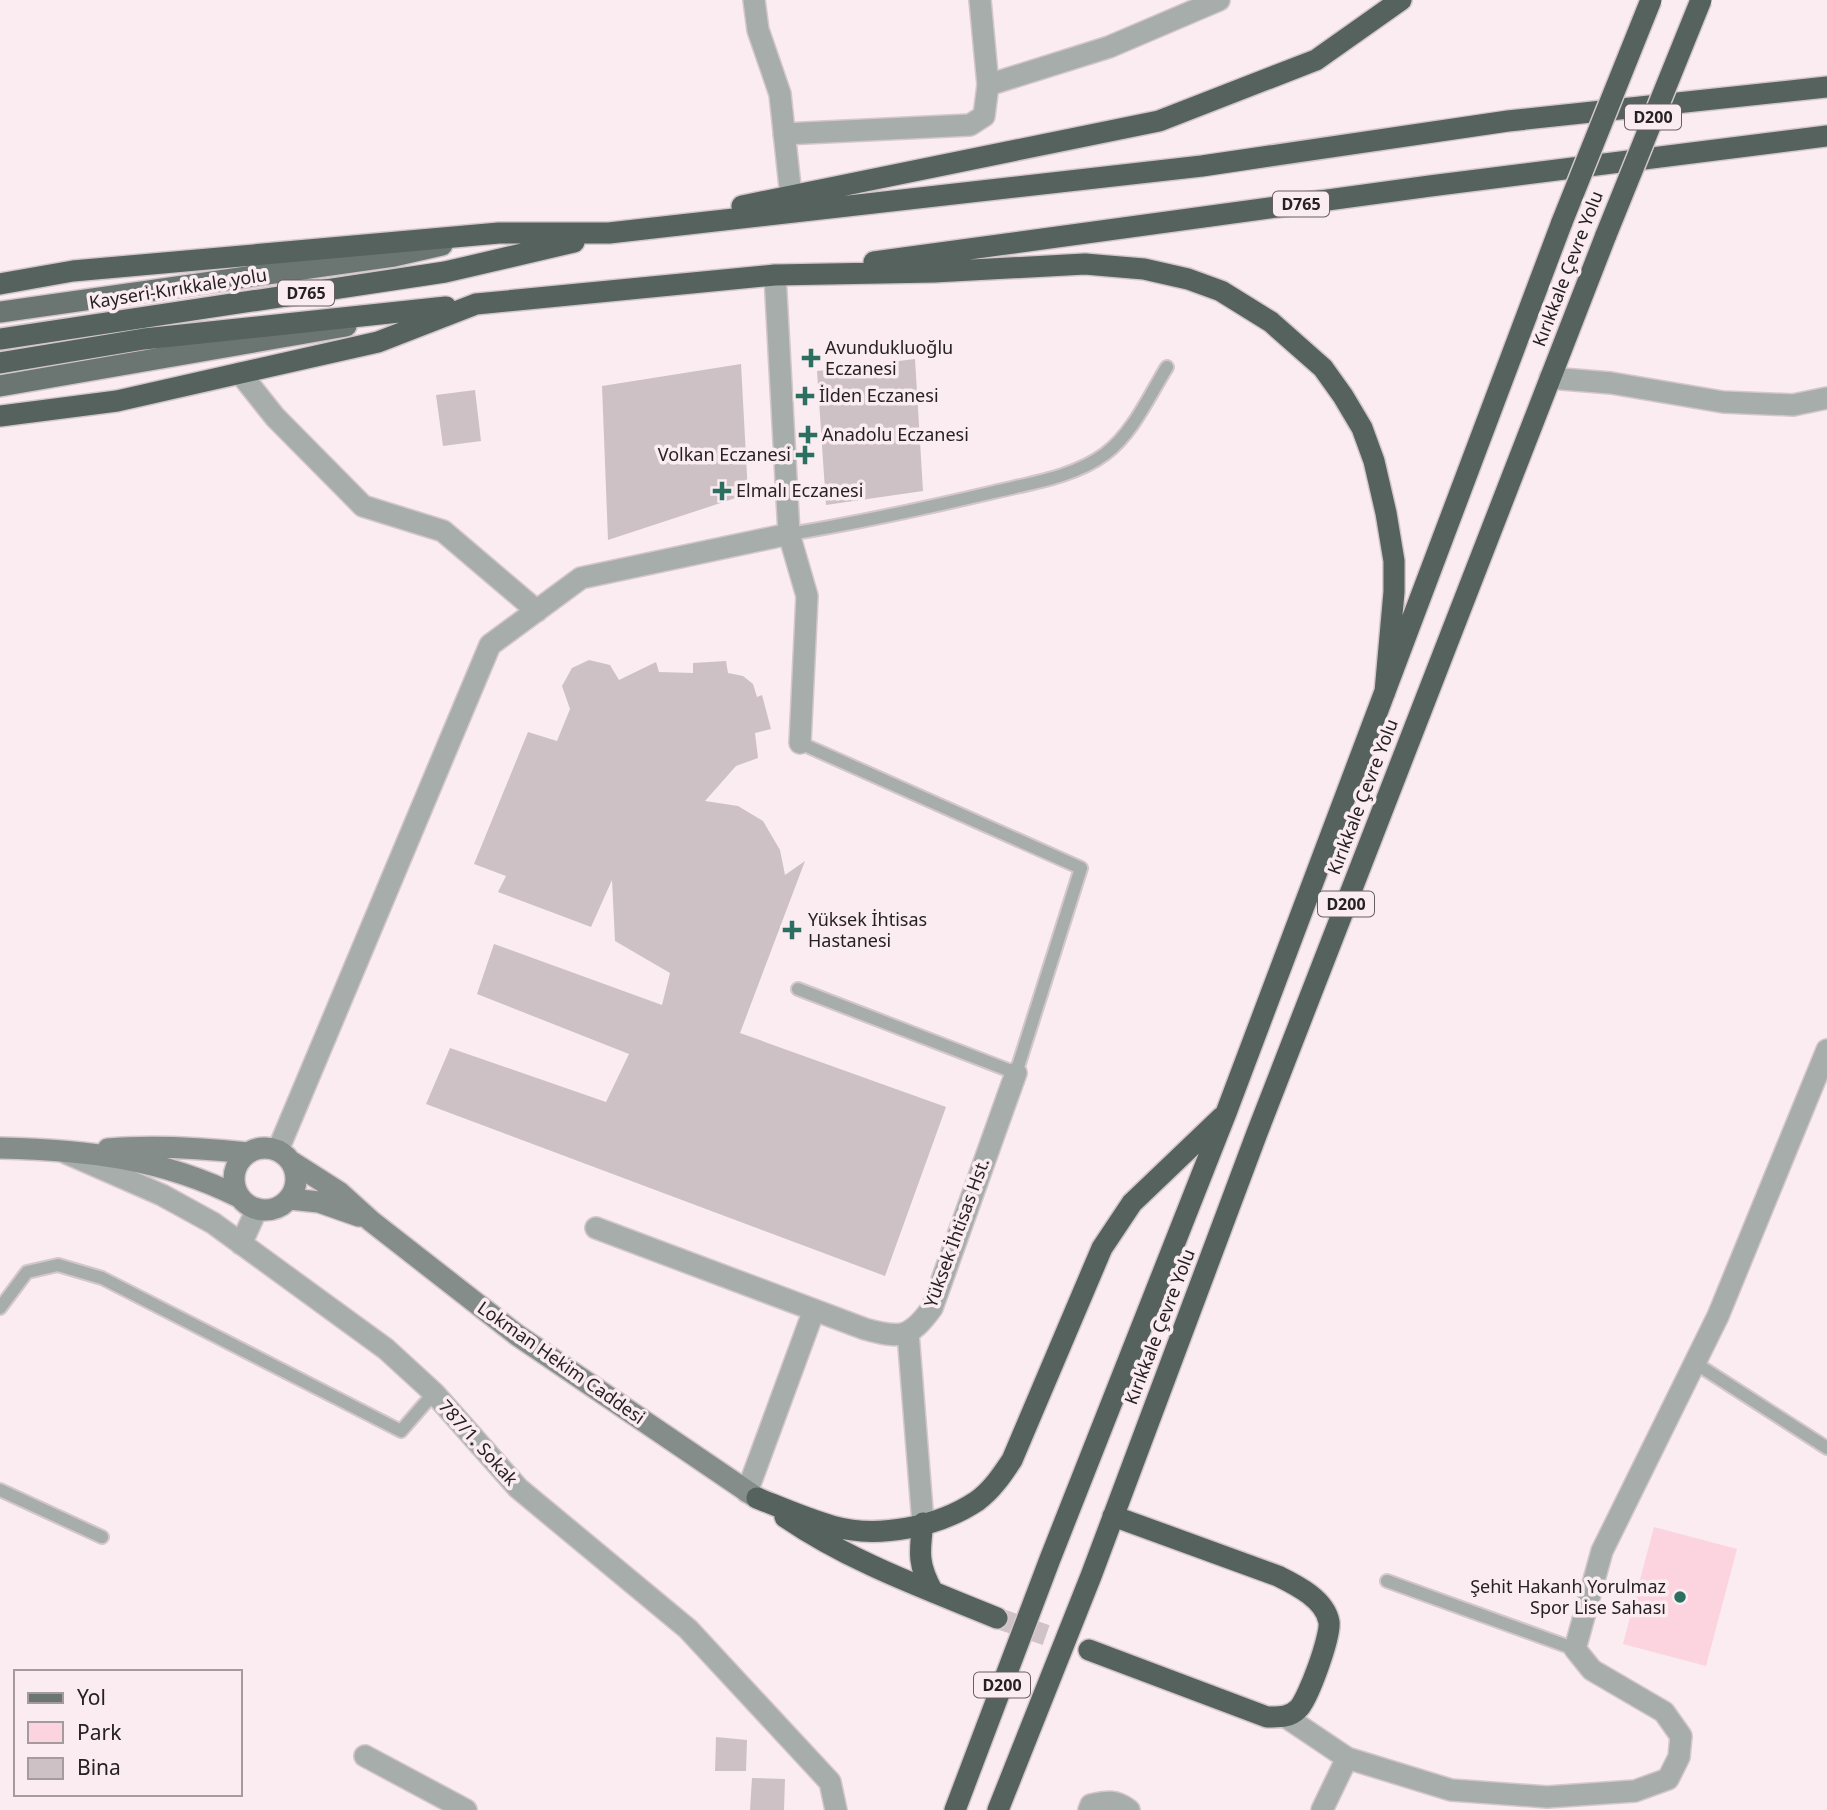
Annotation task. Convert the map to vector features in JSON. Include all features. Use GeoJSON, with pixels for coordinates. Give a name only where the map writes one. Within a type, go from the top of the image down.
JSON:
{"type":"FeatureCollection","features":[{"type":"Feature","properties":{"kind":"highway","name":"D765"},"geometry":{"type":"LineString","coordinates":[[609,233],[1159,121],[1316,60],[1401,0]]}},
{"type":"Feature","properties":{"kind":"highway","name":"Kırıkkale Çevre Yolu"},"geometry":{"type":"LineString","coordinates":[[955,1810],[1050,1559],[1226,1113],[1562,222],[1651,0]]}},
{"type":"Feature","properties":{"kind":"highway","name":"Kırıkkale Çevre Yolu"},"geometry":{"type":"LineString","coordinates":[[998,1810],[1550,378],[1701,0]]}},
{"type":"Feature","properties":{"kind":"highway"},"geometry":{"type":"LineString","coordinates":[[0,284],[73,271],[499,233],[609,233],[1202,166],[1508,121],[1827,87]]}},
{"type":"Feature","properties":{"kind":"highway","name":"D765"},"geometry":{"type":"LineString","coordinates":[[775,275],[1430,186],[1827,136]]}},
{"type":"Feature","properties":{"kind":"highway","name":"Kayseri-Kırıkkale yolu"},"geometry":{"type":"LineString","coordinates":[[0,339],[445,272],[609,233]]}},
{"type":"Feature","properties":{"kind":"highway"},"geometry":{"type":"LineString","coordinates":[[0,416],[117,401],[378,342],[476,304],[775,275],[934,272],[1085,264],[1144,269],[1188,279],[1222,291],[1271,322],[1305,351],[1329,377],[1362,428],[1374,461],[1394,561],[1394,592],[1385,692]]}},
{"type":"Feature","properties":{"kind":"highway","name":"D765"},"geometry":{"type":"LineString","coordinates":[[0,363],[145,339],[476,304]]}},
{"type":"Feature","properties":{"kind":"highway"},"geometry":{"type":"LineString","coordinates":[[752,1495],[833,1527],[866,1532],[898,1531],[950,1514],[977,1500],[998,1482],[1024,1437],[1101,1248],[1132,1203],[1226,1113]]}},
{"type":"Feature","properties":{"kind":"highway"},"geometry":{"type":"LineString","coordinates":[[752,1495],[845,1555],[997,1618]]}},
{"type":"Feature","properties":{"kind":"highway"},"geometry":{"type":"LineString","coordinates":[[1089,1650],[1267,1717],[1286,1717],[1300,1708],[1324,1646],[1329,1623],[1320,1604],[1300,1587],[1278,1576],[1113,1516]]}},
{"type":"Feature","properties":{"kind":"highway"},"geometry":{"type":"LineString","coordinates":[[923,1523],[919,1553],[922,1573],[933,1592]]}},
{"type":"Feature","properties":{"kind":"main road"},"geometry":{"type":"LineString","coordinates":[[0,312],[394,256],[499,233]]}},
{"type":"Feature","properties":{"kind":"main road"},"geometry":{"type":"LineString","coordinates":[[0,386],[476,304]]}},
{"type":"Feature","properties":{"kind":"street"},"geometry":{"type":"LineString","coordinates":[[754,0],[758,30],[780,94],[791,196]]}},
{"type":"Feature","properties":{"kind":"street"},"geometry":{"type":"LineString","coordinates":[[784,134],[970,125],[985,116],[988,85],[980,0]]}},
{"type":"Feature","properties":{"kind":"street"},"geometry":{"type":"LineString","coordinates":[[988,85],[1109,47],[1186,6],[1219,0]]}},
{"type":"Feature","properties":{"kind":"street"},"geometry":{"type":"LineString","coordinates":[[775,275],[789,534],[807,596],[800,743]]}},
{"type":"Feature","properties":{"kind":"street"},"geometry":{"type":"LineString","coordinates":[[240,373],[275,417],[363,506],[443,531],[537,611]]}},
{"type":"Feature","properties":{"kind":"street"},"geometry":{"type":"LineString","coordinates":[[1550,378],[1611,383],[1723,402],[1793,405],[1827,398]]}},
{"type":"Feature","properties":{"kind":"street"},"geometry":{"type":"LineString","coordinates":[[0,1148],[85,1151],[167,1168],[207,1181],[248,1203],[272,1210],[282,1207],[290,1199],[297,1180],[285,1156],[490,645],[581,578],[789,534]]}},
{"type":"Feature","properties":{"kind":"street"},"geometry":{"type":"LineString","coordinates":[[1286,1717],[1347,1758],[1451,1790],[1546,1797],[1635,1791],[1668,1779],[1679,1757],[1681,1735],[1664,1712],[1592,1670],[1575,1649],[1602,1551],[1718,1316],[1827,1050]]}},
{"type":"Feature","properties":{"kind":"street","name":"Yüksek İhtisas Hst."},"geometry":{"type":"LineString","coordinates":[[908,1333],[918,1327],[932,1308],[1016,1073]]}},
{"type":"Feature","properties":{"kind":"street"},"geometry":{"type":"LineString","coordinates":[[85,1151],[137,1146],[193,1147],[248,1153],[258,1149],[285,1156],[339,1192],[371,1221]]}},
{"type":"Feature","properties":{"kind":"street","name":"787/1. Sokak"},"geometry":{"type":"LineString","coordinates":[[56,1149],[162,1195],[213,1223],[386,1349],[434,1393],[518,1488],[688,1629],[830,1782],[836,1810]]}},
{"type":"Feature","properties":{"kind":"street"},"geometry":{"type":"LineString","coordinates":[[242,1244],[248,1203],[234,1181],[235,1170],[248,1153]]}},
{"type":"Feature","properties":{"kind":"street"},"geometry":{"type":"LineString","coordinates":[[290,1199],[319,1202],[371,1221]]}},
{"type":"Feature","properties":{"kind":"street","name":"Lokman Hekim Caddesi"},"geometry":{"type":"LineString","coordinates":[[371,1221],[517,1335],[752,1495]]}},
{"type":"Feature","properties":{"kind":"street"},"geometry":{"type":"LineString","coordinates":[[596,1228],[887,1335],[908,1333],[923,1523]]}},
{"type":"Feature","properties":{"kind":"street"},"geometry":{"type":"LineString","coordinates":[[752,1495],[814,1310]]}},
{"type":"Feature","properties":{"kind":"street"},"geometry":{"type":"LineString","coordinates":[[365,1756],[466,1810]]}},
{"type":"Feature","properties":{"kind":"street"},"geometry":{"type":"LineString","coordinates":[[1325,1809],[1347,1758]]}},
{"type":"Feature","properties":{"kind":"street"},"geometry":{"type":"LineString","coordinates":[[1089,1810],[1091,1805],[1108,1800],[1129,1810]]}},
{"type":"Feature","properties":{"kind":"lane"},"geometry":{"type":"LineString","coordinates":[[789,534],[867,521],[1054,477],[1086,466],[1107,453],[1129,428],[1167,367]]}},
{"type":"Feature","properties":{"kind":"lane"},"geometry":{"type":"LineString","coordinates":[[797,989],[1016,1073],[1081,868],[800,743]]}},
{"type":"Feature","properties":{"kind":"lane"},"geometry":{"type":"LineString","coordinates":[[0,1307],[27,1272],[58,1265],[102,1278],[401,1431],[434,1393]]}},
{"type":"Feature","properties":{"kind":"lane"},"geometry":{"type":"LineString","coordinates":[[1695,1363],[1827,1448]]}},
{"type":"Feature","properties":{"kind":"lane"},"geometry":{"type":"LineString","coordinates":[[0,1490],[102,1537]]}},
{"type":"Feature","properties":{"kind":"lane"},"geometry":{"type":"LineString","coordinates":[[1387,1581],[1575,1649]]}},
{"type":"Feature","properties":{"kind":"green space","name":"Şehit Hakanh Yorulmaz Spor Lise Sahası"},"geometry":{"type":"Polygon","coordinates":[[[1654,1527],[1737,1549],[1706,1666],[1623,1644],[1654,1527]]]}},
{"type":"Feature","properties":{"kind":"building"},"geometry":{"type":"Polygon","coordinates":[[[915,359],[923,491],[826,505],[817,371],[915,359]]]}},
{"type":"Feature","properties":{"kind":"building"},"geometry":{"type":"Polygon","coordinates":[[[741,364],[748,494],[608,540],[602,386],[741,364]]]}},
{"type":"Feature","properties":{"kind":"building"},"geometry":{"type":"Polygon","coordinates":[[[475,390],[481,441],[443,446],[436,395],[475,390]]]}},
{"type":"Feature","properties":{"kind":"building"},"geometry":{"type":"Polygon","coordinates":[[[589,660],[610,665],[619,680],[656,662],[659,672],[693,673],[693,663],[726,661],[728,673],[743,676],[753,684],[757,697],[762,695],[771,729],[755,733],[758,758],[736,766],[705,801],[738,806],[763,821],[780,850],[785,875],[805,861],[740,1033],[946,1107],[885,1276],[426,1104],[450,1048],[606,1102],[629,1054],[477,994],[494,944],[662,1005],[670,973],[615,941],[612,880],[591,927],[498,892],[506,876],[474,864],[528,732],[557,741],[570,709],[562,686],[572,668],[589,660]]]}},
{"type":"Feature","properties":{"kind":"building"},"geometry":{"type":"Polygon","coordinates":[[[716,1737],[747,1740],[746,1771],[715,1771],[716,1737]]]}},
{"type":"Feature","properties":{"kind":"building"},"geometry":{"type":"Polygon","coordinates":[[[752,1778],[785,1779],[784,1810],[750,1810],[752,1778]]]}},
{"type":"Feature","properties":{"kind":"tunnel"},"geometry":{"type":"LineString","coordinates":[[997,1618],[1089,1650]]}},
{"type":"Feature","properties":{"kind":"place","name":"Avundukluoğlu Eczanesi"},"geometry":{"type":"Point","coordinates":[811,358]}},
{"type":"Feature","properties":{"kind":"place","name":"İlden Eczanesi"},"geometry":{"type":"Point","coordinates":[805,396]}},
{"type":"Feature","properties":{"kind":"place","name":"Anadolu Eczanesi"},"geometry":{"type":"Point","coordinates":[808,435]}},
{"type":"Feature","properties":{"kind":"place","name":"Volkan Eczanesi"},"geometry":{"type":"Point","coordinates":[805,455]}},
{"type":"Feature","properties":{"kind":"place","name":"Elmalı Eczanesi"},"geometry":{"type":"Point","coordinates":[722,491]}},
{"type":"Feature","properties":{"kind":"place","name":"Yüksek İhtisas Hastanesi"},"geometry":{"type":"Point","coordinates":[792,930]}},
{"type":"Feature","properties":{"kind":"place","name":"Şehit Hakanh Yorulmaz Spor Lise Sahası"},"geometry":{"type":"Point","coordinates":[1680,1597]}}]}
